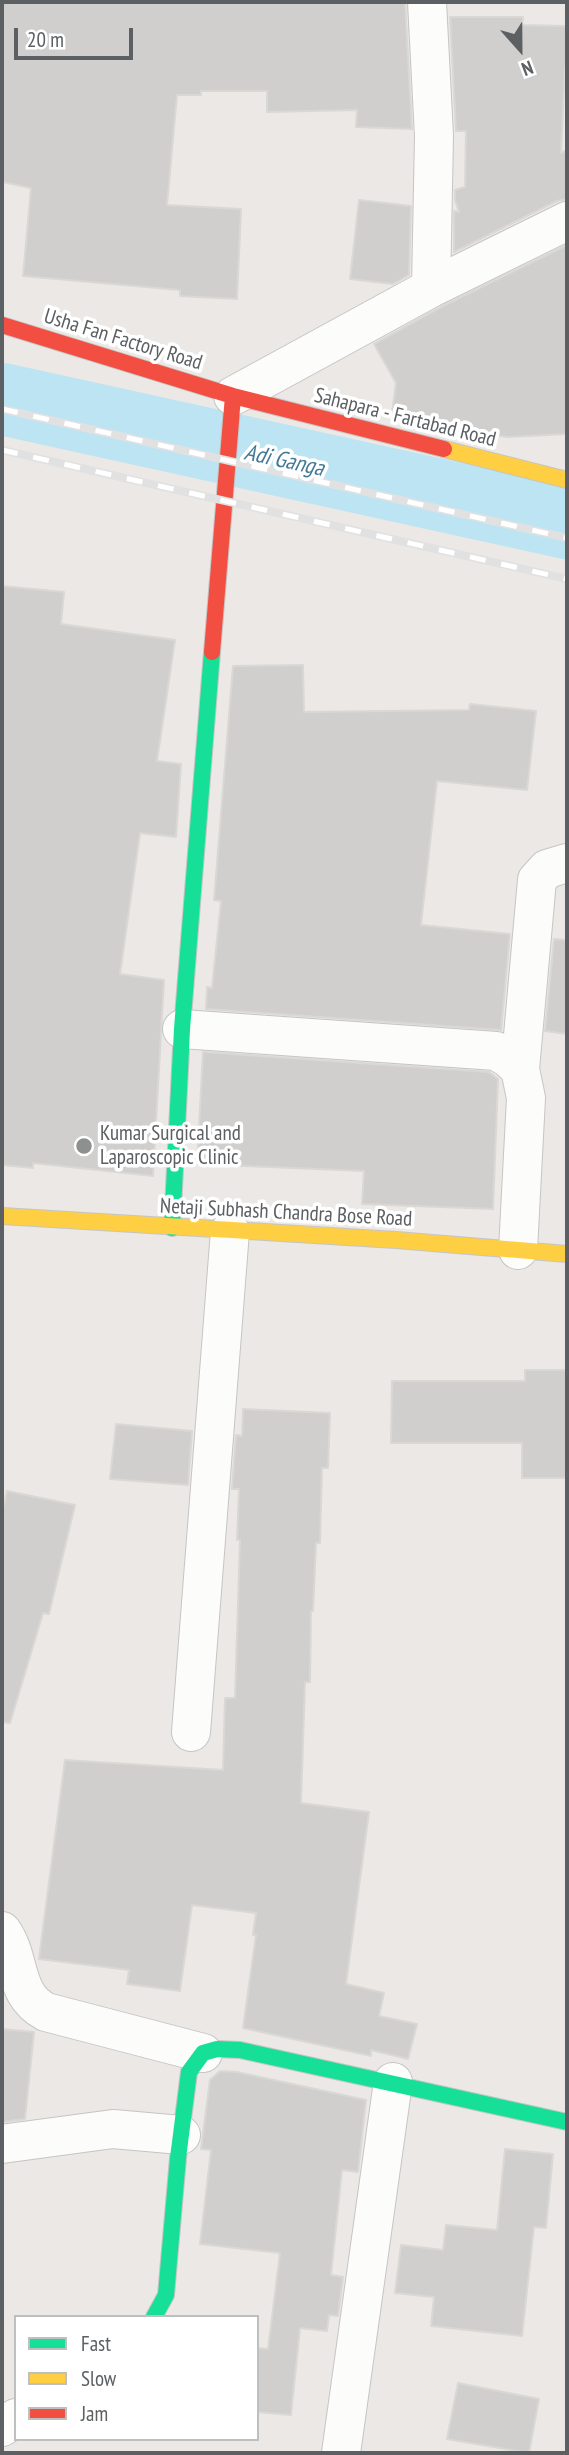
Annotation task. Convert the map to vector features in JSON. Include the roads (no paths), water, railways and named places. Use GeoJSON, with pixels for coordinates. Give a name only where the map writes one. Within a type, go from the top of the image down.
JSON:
{"type":"FeatureCollection","features":[{"type":"Feature","properties":{"kind":"street"},"geometry":{"type":"LineString","coordinates":[[427,2],[434,136],[432,288]]}},
{"type":"Feature","properties":{"kind":"street"},"geometry":{"type":"LineString","coordinates":[[172,1228],[182,1030],[233,396],[432,288],[567,221]]}},
{"type":"Feature","properties":{"kind":"street","name":"Usha Fan Factory Road"},"geometry":{"type":"LineString","coordinates":[[2,324],[233,396]]}},
{"type":"Feature","properties":{"kind":"street","name":"Sahapara - Fartabad Road"},"geometry":{"type":"LineString","coordinates":[[233,396],[567,480]]}},
{"type":"Feature","properties":{"kind":"street"},"geometry":{"type":"LineString","coordinates":[[518,1250],[526,1098],[520,1069],[537,880],[547,869],[567,863]]}},
{"type":"Feature","properties":{"kind":"street"},"geometry":{"type":"LineString","coordinates":[[182,1030],[496,1051],[520,1069]]}},
{"type":"Feature","properties":{"kind":"street","name":"Netaji Subhash Chandra Bose Road"},"geometry":{"type":"LineString","coordinates":[[2,1216],[567,1254]]}},
{"type":"Feature","properties":{"kind":"street"},"geometry":{"type":"LineString","coordinates":[[191,1732],[230,1231]]}},
{"type":"Feature","properties":{"kind":"street"},"geometry":{"type":"LineString","coordinates":[[2,1931],[11,1944],[23,1992],[33,2006],[46,2012],[203,2053],[217,2049],[240,2050],[567,2122]]}},
{"type":"Feature","properties":{"kind":"street"},"geometry":{"type":"LineString","coordinates":[[155,2315],[166,2295],[189,2072],[203,2053]]}},
{"type":"Feature","properties":{"kind":"street"},"geometry":{"type":"LineString","coordinates":[[341,2453],[393,2082]]}},
{"type":"Feature","properties":{"kind":"street"},"geometry":{"type":"LineString","coordinates":[[2,2144],[113,2129],[181,2135]]}},
{"type":"Feature","properties":{"kind":"waterway","name":"Adi Ganga"},"geometry":{"type":"LineString","coordinates":[[2,399],[567,523]]}},
{"type":"Feature","properties":{"kind":"railway"},"geometry":{"type":"LineString","coordinates":[[2,409],[567,538]]}},
{"type":"Feature","properties":{"kind":"railway"},"geometry":{"type":"LineString","coordinates":[[2,450],[567,579]]}},
{"type":"Feature","properties":{"kind":"place","name":"Kumar Surgical and Laparoscopic Clinic"},"geometry":{"type":"Point","coordinates":[84,1146]}}]}
